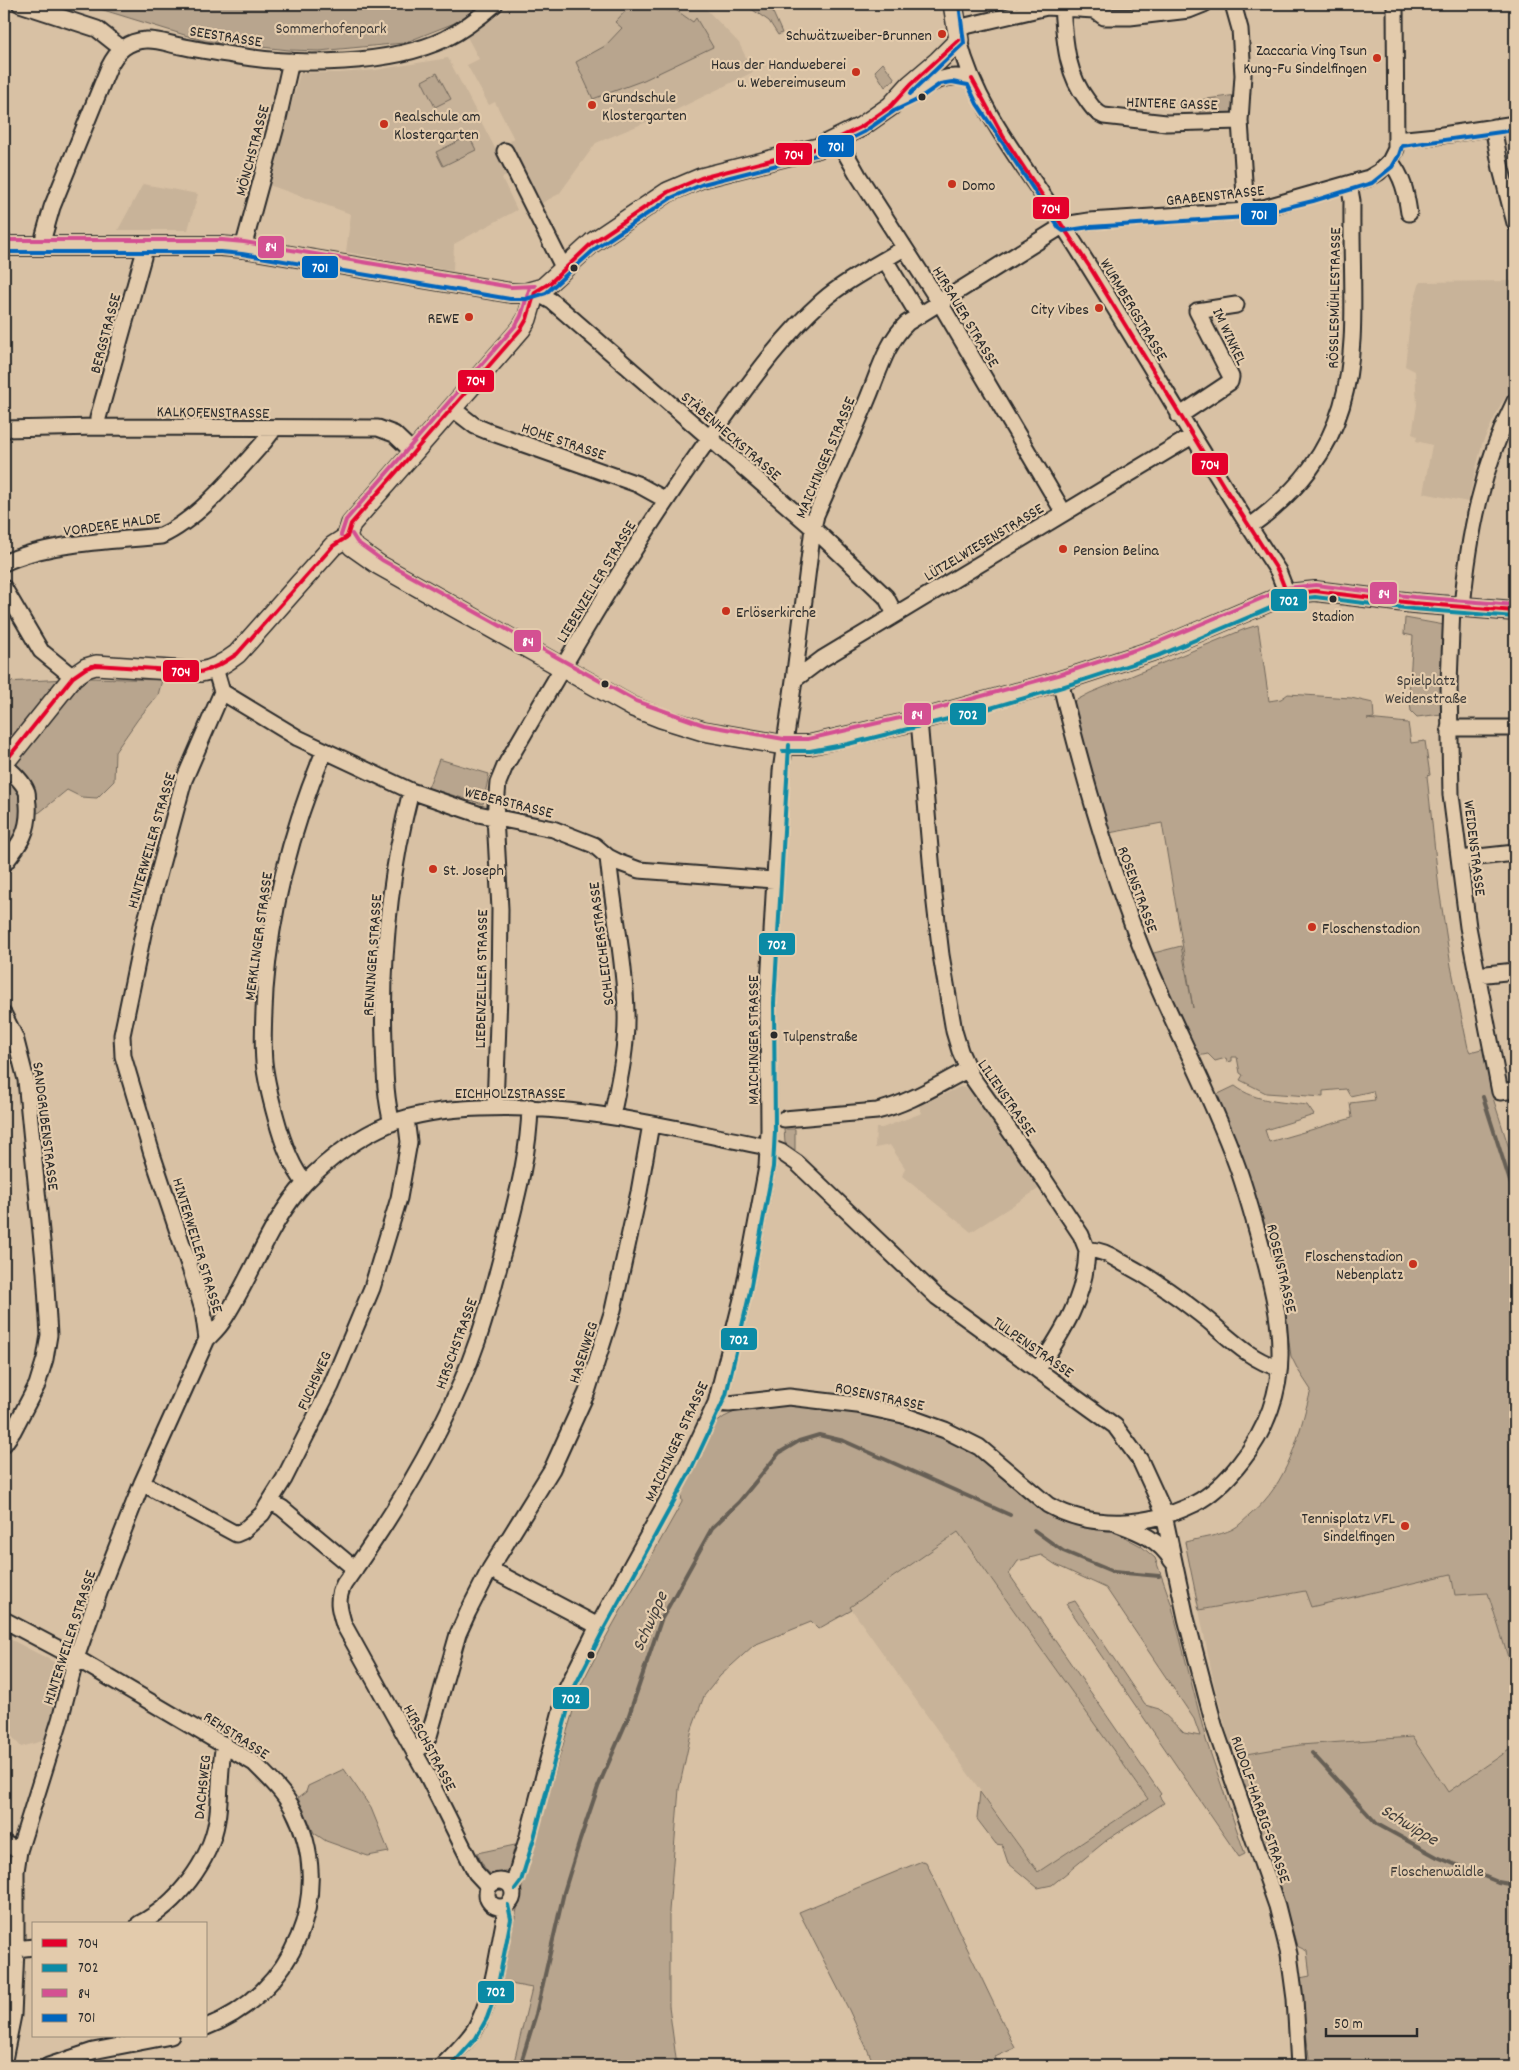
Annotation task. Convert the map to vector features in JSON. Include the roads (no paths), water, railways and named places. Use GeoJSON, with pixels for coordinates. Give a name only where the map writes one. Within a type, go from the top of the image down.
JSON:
{"type":"FeatureCollection","features":[{"type":"Feature","properties":{"kind":"main road"},"geometry":{"type":"LineString","coordinates":[[4,246],[221,246],[243,248],[512,293],[535,292],[543,288],[602,236],[668,192],[701,178],[791,156],[838,140],[861,127],[891,106],[911,84],[938,61],[958,34],[953,4]]}},
{"type":"Feature","properties":{"kind":"main road"},"geometry":{"type":"LineString","coordinates":[[4,764],[73,677],[86,668],[96,666],[191,672],[210,670],[237,654],[333,546],[347,537],[351,524],[521,329],[527,319],[535,292]]}},
{"type":"Feature","properties":{"kind":"main road"},"geometry":{"type":"LineString","coordinates":[[347,537],[352,546],[378,564],[634,707],[661,718],[703,731],[783,745],[809,745],[919,720],[1060,682],[1158,649],[1287,594],[1315,591],[1398,602],[1515,611]]}},
{"type":"Feature","properties":{"kind":"street"},"geometry":{"type":"LineString","coordinates":[[20,4],[98,29],[121,48],[109,67],[52,207],[44,235],[44,246]]}},
{"type":"Feature","properties":{"kind":"street","name":"SEESTRASSE"},"geometry":{"type":"LineString","coordinates":[[121,48],[136,41],[148,40],[242,57],[291,61],[357,59],[419,49],[453,34],[495,4]]}},
{"type":"Feature","properties":{"kind":"street"},"geometry":{"type":"LineString","coordinates":[[958,34],[1052,6],[1094,10],[1104,17],[1130,17],[1189,10],[1204,4]]}},
{"type":"Feature","properties":{"kind":"street","name":"HINTERE GASSE"},"geometry":{"type":"LineString","coordinates":[[1233,4],[1240,29],[1243,75],[1240,121],[1246,211]]}},
{"type":"Feature","properties":{"kind":"street"},"geometry":{"type":"LineString","coordinates":[[1394,4],[1396,149],[1390,161],[1398,172],[1406,190],[1409,213]]}},
{"type":"Feature","properties":{"kind":"street","name":"HINTERE GASSE"},"geometry":{"type":"LineString","coordinates":[[1052,6],[1070,69],[1083,96],[1096,112],[1104,116],[1166,122],[1240,121]]}},
{"type":"Feature","properties":{"kind":"street","name":"WURMBERGSTRASSE"},"geometry":{"type":"LineString","coordinates":[[958,34],[972,79],[982,101],[1064,225],[1192,436],[1278,571],[1287,594]]}},
{"type":"Feature","properties":{"kind":"street","name":"MÖNCHSTRASSE"},"geometry":{"type":"LineString","coordinates":[[243,248],[277,123],[291,61]]}},
{"type":"Feature","properties":{"kind":"street"},"geometry":{"type":"LineString","coordinates":[[891,106],[914,95],[938,78],[952,76],[972,79]]}},
{"type":"Feature","properties":{"kind":"street"},"geometry":{"type":"LineString","coordinates":[[1396,140],[1515,124]]}},
{"type":"Feature","properties":{"kind":"street"},"geometry":{"type":"LineString","coordinates":[[1494,127],[1501,169],[1515,223]]}},
{"type":"Feature","properties":{"kind":"street","name":"HIRSAUER STRASSE"},"geometry":{"type":"LineString","coordinates":[[838,140],[858,175],[940,303],[1064,513]]}},
{"type":"Feature","properties":{"kind":"street"},"geometry":{"type":"LineString","coordinates":[[505,151],[564,269]]}},
{"type":"Feature","properties":{"kind":"street","name":"GRABENSTRASSE"},"geometry":{"type":"LineString","coordinates":[[1064,225],[1089,221],[1246,211],[1312,196],[1369,178],[1379,172],[1390,161]]}},
{"type":"Feature","properties":{"kind":"street","name":"RÖSSLESMÜHLESTRASSE"},"geometry":{"type":"LineString","coordinates":[[1249,527],[1262,518],[1312,468],[1329,439],[1342,410],[1351,366],[1353,314],[1352,201],[1350,184]]}},
{"type":"Feature","properties":{"kind":"street","name":"MAICHINGER STRASSE"},"geometry":{"type":"LineString","coordinates":[[442,2066],[464,2044],[482,2014],[488,1999],[505,1918],[502,1907],[510,1902],[512,1898],[513,1894],[510,1885],[515,1879],[528,1836],[567,1688],[598,1626],[687,1465],[716,1403],[742,1295],[767,1167],[768,1003],[783,745],[794,680],[812,528],[816,515],[888,349],[899,330],[1064,225]]}},
{"type":"Feature","properties":{"kind":"street","name":"BERGSTRASSE"},"geometry":{"type":"LineString","coordinates":[[98,427],[98,418],[144,247]]}},
{"type":"Feature","properties":{"kind":"street","name":"LIEBENZELLER STRASSE"},"geometry":{"type":"LineString","coordinates":[[494,1107],[499,994],[500,910],[495,817],[498,783],[505,766],[642,536],[708,438],[770,356],[806,317],[834,291],[904,248]]}},
{"type":"Feature","properties":{"kind":"street"},"geometry":{"type":"LineString","coordinates":[[885,260],[919,316]]}},
{"type":"Feature","properties":{"kind":"street","name":"STÄBENHECKSTRASSE"},"geometry":{"type":"LineString","coordinates":[[535,292],[552,302],[812,528],[886,596],[895,614]]}},
{"type":"Feature","properties":{"kind":"street","name":"IM WINKEL"},"geometry":{"type":"LineString","coordinates":[[1180,416],[1226,386],[1230,382],[1231,376],[1197,311],[1236,305]]}},
{"type":"Feature","properties":{"kind":"street","name":"WEIDENSTRASSE"},"geometry":{"type":"LineString","coordinates":[[1515,401],[1495,445],[1482,485],[1466,570],[1457,606],[1449,728],[1451,795],[1468,927],[1500,1092],[1515,1090]]}},
{"type":"Feature","properties":{"kind":"street","name":"HOHE STRASSE"},"geometry":{"type":"LineString","coordinates":[[453,409],[475,426],[637,484],[666,500]]}},
{"type":"Feature","properties":{"kind":"street","name":"KALKOFENSTRASSE"},"geometry":{"type":"LineString","coordinates":[[4,429],[98,427],[378,428],[394,434],[414,453]]}},
{"type":"Feature","properties":{"kind":"street","name":"VORDERE HALDE"},"geometry":{"type":"LineString","coordinates":[[4,562],[62,546],[161,536],[170,532],[196,513],[264,442],[274,429]]}},
{"type":"Feature","properties":{"kind":"street","name":"LÜTZELWIESENSTRASSE"},"geometry":{"type":"LineString","coordinates":[[794,680],[822,659],[895,614],[1192,436]]}},
{"type":"Feature","properties":{"kind":"street"},"geometry":{"type":"LineString","coordinates":[[4,588],[41,651],[73,677]]}},
{"type":"Feature","properties":{"kind":"street"},"geometry":{"type":"LineString","coordinates":[[215,668],[222,692]]}},
{"type":"Feature","properties":{"kind":"street","name":"ROSENSTRASSE"},"geometry":{"type":"LineString","coordinates":[[716,1403],[729,1404],[789,1397],[857,1405],[903,1415],[945,1430],[979,1447],[1048,1505],[1076,1517],[1114,1522],[1139,1521],[1164,1515],[1197,1502],[1214,1491],[1233,1473],[1248,1454],[1265,1424],[1272,1403],[1279,1368],[1279,1333],[1272,1285],[1243,1182],[1222,1128],[1142,949],[1106,849],[1060,682]]}},
{"type":"Feature","properties":{"kind":"street","name":"WEBERSTRASSE"},"geometry":{"type":"LineString","coordinates":[[222,692],[290,734],[324,752],[412,791],[478,814],[553,829],[594,845],[608,857],[639,870],[774,880]]}},
{"type":"Feature","properties":{"kind":"street","name":"HINTERWEILER STRASSE"},"geometry":{"type":"LineString","coordinates":[[6,2061],[13,2015],[16,1949],[16,1871],[19,1851],[60,1720],[76,1658],[100,1590],[142,1483],[207,1339],[203,1310],[152,1154],[123,1056],[122,1035],[146,924],[184,780],[222,692]]}},
{"type":"Feature","properties":{"kind":"street","name":"LILIENSTRASSE"},"geometry":{"type":"LineString","coordinates":[[919,720],[934,895],[941,955],[954,1031],[967,1070],[1049,1186],[1081,1235],[1087,1250]]}},
{"type":"Feature","properties":{"kind":"street"},"geometry":{"type":"LineString","coordinates":[[1449,728],[1515,728]]}},
{"type":"Feature","properties":{"kind":"street","name":"MERKLINGER STRASSE"},"geometry":{"type":"LineString","coordinates":[[305,1183],[291,1160],[279,1131],[270,1097],[264,1063],[263,1022],[267,966],[284,871],[304,799],[324,752]]}},
{"type":"Feature","properties":{"kind":"street"},"geometry":{"type":"LineString","coordinates":[[4,764],[27,791],[29,819],[17,848],[4,864]]}},
{"type":"Feature","properties":{"kind":"street","name":"RENNINGER STRASSE"},"geometry":{"type":"LineString","coordinates":[[399,1121],[385,1092],[383,1010],[387,925],[404,819],[412,791]]}},
{"type":"Feature","properties":{"kind":"street"},"geometry":{"type":"LineString","coordinates":[[1460,860],[1515,853]]}},
{"type":"Feature","properties":{"kind":"street","name":"SCHLEICHERSTRASSE"},"geometry":{"type":"LineString","coordinates":[[608,857],[621,946],[626,1014],[622,1068],[612,1116]]}},
{"type":"Feature","properties":{"kind":"street"},"geometry":{"type":"LineString","coordinates":[[1477,974],[1515,971]]}},
{"type":"Feature","properties":{"kind":"street","name":"SANDGRUBENSTRASSE"},"geometry":{"type":"LineString","coordinates":[[4,1014],[15,1037],[26,1080],[45,1272],[49,1335],[46,1359],[37,1385],[13,1431],[4,1444]]}},
{"type":"Feature","properties":{"kind":"street"},"geometry":{"type":"LineString","coordinates":[[784,1119],[883,1110],[915,1097],[967,1070]]}},
{"type":"Feature","properties":{"kind":"street","name":"EICHHOLZSTRASSE"},"geometry":{"type":"LineString","coordinates":[[207,1339],[224,1320],[280,1217],[305,1183],[342,1149],[399,1121],[449,1109],[530,1107],[576,1110],[768,1147]]}},
{"type":"Feature","properties":{"kind":"street","name":"HIRSCHSTRASSE"},"geometry":{"type":"LineString","coordinates":[[489,1887],[476,1873],[415,1754],[344,1625],[340,1612],[339,1593],[404,1494],[442,1425],[475,1348],[484,1323],[516,1200],[527,1144],[530,1107]]}},
{"type":"Feature","properties":{"kind":"street","name":"FUCHSWEG"},"geometry":{"type":"LineString","coordinates":[[142,1483],[236,1534],[251,1526],[271,1502],[331,1386],[372,1288],[398,1198],[409,1142],[399,1121]]}},
{"type":"Feature","properties":{"kind":"street","name":"HASENWEG"},"geometry":{"type":"LineString","coordinates":[[415,1754],[429,1736],[458,1634],[468,1612],[490,1569],[552,1469],[587,1392],[613,1310],[638,1200],[651,1124]]}},
{"type":"Feature","properties":{"kind":"street","name":"TULPENSTRASSE"},"geometry":{"type":"LineString","coordinates":[[768,1147],[781,1152],[797,1163],[936,1297],[1105,1418],[1120,1432],[1140,1460],[1164,1515]]}},
{"type":"Feature","properties":{"kind":"street"},"geometry":{"type":"LineString","coordinates":[[1038,1370],[1068,1322],[1078,1301],[1087,1264],[1087,1250],[1102,1252],[1149,1278],[1199,1314],[1239,1348],[1279,1368]]}},
{"type":"Feature","properties":{"kind":"street"},"geometry":{"type":"LineString","coordinates":[[271,1502],[282,1508],[355,1569]]}},
{"type":"Feature","properties":{"kind":"street","name":"RUDOLF-HARBIG-STRASSE"},"geometry":{"type":"LineString","coordinates":[[1164,1515],[1214,1725],[1277,1906],[1289,1954],[1295,1999],[1299,2066]]}},
{"type":"Feature","properties":{"kind":"street","name":"RUDOLF-HARBIG-STRASSE"},"geometry":{"type":"LineString","coordinates":[[1114,1522],[1154,1541],[1165,1549],[1175,1566]]}},
{"type":"Feature","properties":{"kind":"street"},"geometry":{"type":"LineString","coordinates":[[490,1569],[598,1626]]}},
{"type":"Feature","properties":{"kind":"street","name":"REHSTRASSE"},"geometry":{"type":"LineString","coordinates":[[4,1620],[76,1658],[254,1763],[277,1786],[292,1807],[303,1834],[310,1878],[310,1895],[301,1932],[293,1952],[284,1966],[252,2002],[226,2018],[208,2026]]}},
{"type":"Feature","properties":{"kind":"street","name":"DACHSWEG"},"geometry":{"type":"LineString","coordinates":[[143,1922],[174,1898],[204,1857],[217,1821],[221,1759],[224,1744]]}},
{"type":"Feature","properties":{"kind":"street"},"geometry":{"type":"LineString","coordinates":[[4,1843],[19,1851]]}},
{"type":"Feature","properties":{"kind":"street"},"geometry":{"type":"LineString","coordinates":[[502,1907],[493,1905],[488,1899],[489,1887],[492,1883],[502,1881],[510,1885]]}},
{"type":"Feature","properties":{"kind":"street"},"geometry":{"type":"LineString","coordinates":[[16,1949],[32,1947]]}},
{"type":"Feature","properties":{"kind":"street"},"geometry":{"type":"LineString","coordinates":[[48,2066],[93,2051],[161,2038]]}},
{"type":"Feature","properties":{"kind":"waterway","name":"Schwippe"},"geometry":{"type":"LineString","coordinates":[[1483,1097],[1515,1197]]}},
{"type":"Feature","properties":{"kind":"waterway","name":"Schwippe"},"geometry":{"type":"LineString","coordinates":[[520,2066],[536,2014],[564,1892],[598,1787],[628,1718],[661,1620],[712,1528],[739,1502],[779,1453],[799,1441],[819,1435],[844,1441],[1010,1515]]}},
{"type":"Feature","properties":{"kind":"waterway","name":"Schwippe"},"geometry":{"type":"LineString","coordinates":[[1034,1530],[1063,1551],[1114,1572],[1159,1576]]}},
{"type":"Feature","properties":{"kind":"waterway","name":"Schwippe"},"geometry":{"type":"LineString","coordinates":[[1312,1753],[1377,1824],[1437,1857],[1498,1882],[1515,1885]]}},
{"type":"Feature","properties":{"kind":"place","name":"Schwätzweiber-Brunnen"},"geometry":{"type":"Point","coordinates":[942,34]}},
{"type":"Feature","properties":{"kind":"place","name":"Zaccaria Ving Tsun Kung-Fu Sindelfingen"},"geometry":{"type":"Point","coordinates":[1377,58]}},
{"type":"Feature","properties":{"kind":"place","name":"Haus der Handweberei u. Webereimuseum"},"geometry":{"type":"Point","coordinates":[856,72]}},
{"type":"Feature","properties":{"kind":"place","name":"Grundschule Klostergarten"},"geometry":{"type":"Point","coordinates":[592,105]}},
{"type":"Feature","properties":{"kind":"place","name":"Realschule am Klostergarten"},"geometry":{"type":"Point","coordinates":[384,124]}},
{"type":"Feature","properties":{"kind":"place","name":"Domo"},"geometry":{"type":"Point","coordinates":[952,184]}},
{"type":"Feature","properties":{"kind":"place","name":"City Vibes"},"geometry":{"type":"Point","coordinates":[1099,308]}},
{"type":"Feature","properties":{"kind":"place","name":"REWE"},"geometry":{"type":"Point","coordinates":[469,317]}},
{"type":"Feature","properties":{"kind":"place","name":"Pension Belina"},"geometry":{"type":"Point","coordinates":[1063,549]}},
{"type":"Feature","properties":{"kind":"place","name":"Stadion"},"geometry":{"type":"Point","coordinates":[1333,599]}},
{"type":"Feature","properties":{"kind":"place","name":"Erlöserkirche"},"geometry":{"type":"Point","coordinates":[726,611]}},
{"type":"Feature","properties":{"kind":"place","name":"St. Joseph"},"geometry":{"type":"Point","coordinates":[433,869]}},
{"type":"Feature","properties":{"kind":"place","name":"Floschenstadion"},"geometry":{"type":"Point","coordinates":[1312,927]}},
{"type":"Feature","properties":{"kind":"place","name":"Tulpenstraße"},"geometry":{"type":"Point","coordinates":[774,1035]}},
{"type":"Feature","properties":{"kind":"place","name":"Floschenstadion Nebenplatz"},"geometry":{"type":"Point","coordinates":[1413,1264]}},
{"type":"Feature","properties":{"kind":"place","name":"Tennisplatz VFL Sindelfingen"},"geometry":{"type":"Point","coordinates":[1405,1526]}},
{"type":"Feature","properties":{"kind":"park label","name":"Sommerhofenpark"},"geometry":{"type":"Point","coordinates":[331,27]}},
{"type":"Feature","properties":{"kind":"park label","name":"Spielplatz Weidenstraße"},"geometry":{"type":"Point","coordinates":[1426,688]}},
{"type":"Feature","properties":{"kind":"park label","name":"Floschenwäldle"},"geometry":{"type":"Point","coordinates":[1437,1870]}}]}
